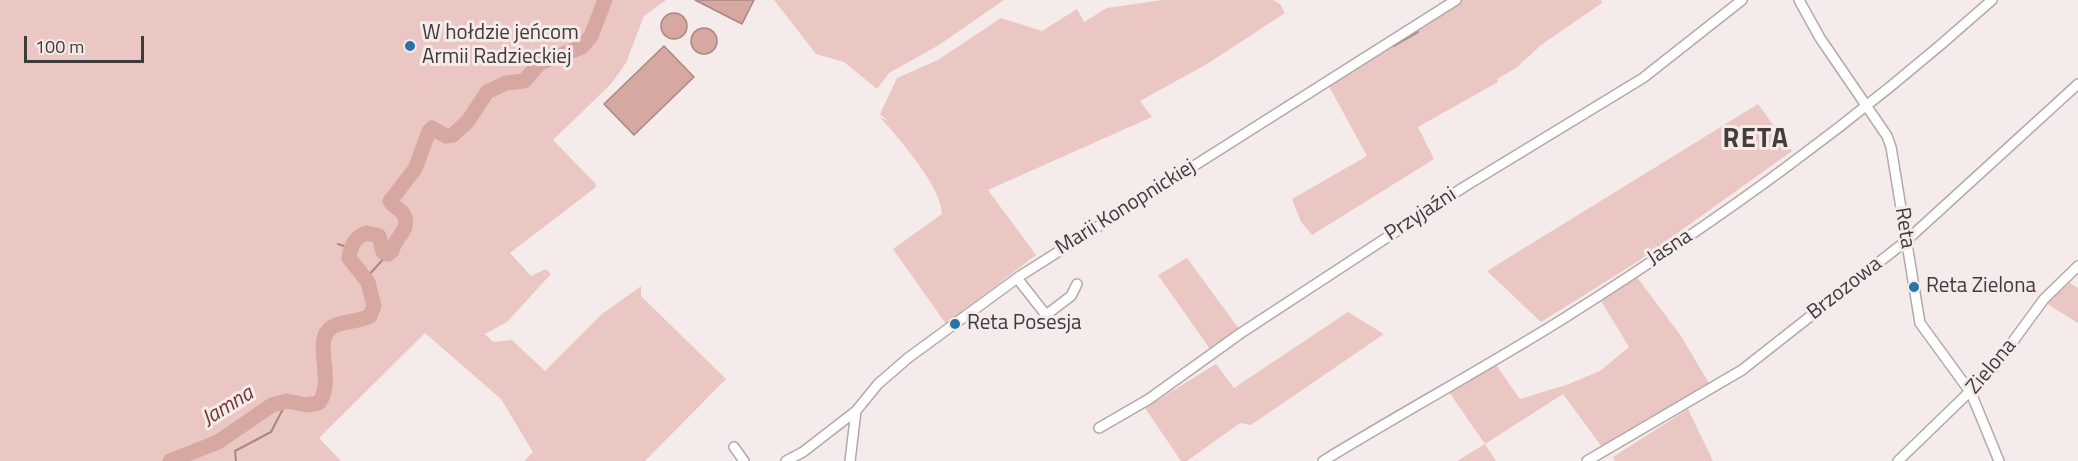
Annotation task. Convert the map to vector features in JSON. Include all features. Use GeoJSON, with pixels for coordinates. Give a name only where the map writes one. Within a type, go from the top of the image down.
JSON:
{"type":"FeatureCollection","features":[{"type":"Feature","properties":{"kind":"street","name":"Marii Konopnickiej"},"geometry":{"type":"LineString","coordinates":[[786,461],[803,452],[856,411],[878,384],[908,358],[1017,278],[1456,0]]}},
{"type":"Feature","properties":{"kind":"street","name":"Przyjaźni"},"geometry":{"type":"LineString","coordinates":[[1099,428],[1149,399],[1241,333],[1464,187],[1643,78],[1742,0]]}},
{"type":"Feature","properties":{"kind":"street","name":"Reta"},"geometry":{"type":"LineString","coordinates":[[1799,0],[1820,38],[1869,106],[1891,147],[1920,323],[1971,393],[1999,461]]}},
{"type":"Feature","properties":{"kind":"street","name":"Jasna"},"geometry":{"type":"LineString","coordinates":[[1323,461],[1592,300],[1780,175],[1869,106],[1992,0]]}},
{"type":"Feature","properties":{"kind":"street","name":"Brzozowa"},"geometry":{"type":"LineString","coordinates":[[1587,461],[1742,370],[1906,241],[2078,84]]}},
{"type":"Feature","properties":{"kind":"street","name":"Zielona"},"geometry":{"type":"LineString","coordinates":[[1898,461],[1971,393],[2012,345],[2044,299],[2078,266]]}},
{"type":"Feature","properties":{"kind":"street"},"geometry":{"type":"LineString","coordinates":[[1017,278],[1046,315],[1071,296],[1077,284]]}},
{"type":"Feature","properties":{"kind":"street"},"geometry":{"type":"LineString","coordinates":[[850,461],[856,411]]}},
{"type":"Feature","properties":{"kind":"street"},"geometry":{"type":"LineString","coordinates":[[734,447],[744,461]]}},
{"type":"Feature","properties":{"kind":"shaded area"},"geometry":{"type":"Polygon","coordinates":[[[0,0],[666,0],[644,16],[626,63],[611,84],[553,140],[595,183],[596,187],[510,253],[531,276],[546,269],[551,274],[507,322],[485,334],[493,342],[512,340],[545,371],[602,314],[641,286],[641,296],[726,379],[645,461],[524,461],[533,452],[501,399],[425,333],[319,438],[341,461],[0,461],[0,0]]]}},
{"type":"Feature","properties":{"kind":"shaded area"},"geometry":{"type":"Polygon","coordinates":[[[695,0],[754,0],[742,24],[695,0]]]}},
{"type":"Feature","properties":{"kind":"shaded area"},"geometry":{"type":"Polygon","coordinates":[[[774,0],[1004,0],[939,45],[889,73],[877,89],[844,62],[816,54],[774,0]]]}},
{"type":"Feature","properties":{"kind":"shaded area"},"geometry":{"type":"Polygon","coordinates":[[[1163,0],[1273,0],[1280,4],[1285,13],[1207,64],[1140,101],[1152,117],[988,190],[1036,255],[946,324],[893,249],[942,214],[935,190],[927,177],[880,117],[888,121],[880,114],[897,78],[938,60],[1001,18],[1042,31],[1077,9],[1084,22],[1107,8],[1163,0]]]}},
{"type":"Feature","properties":{"kind":"shaded area"},"geometry":{"type":"Polygon","coordinates":[[[1461,0],[1601,0],[1602,3],[1541,45],[1516,68],[1497,79],[1498,82],[1418,127],[1434,159],[1312,235],[1301,222],[1292,199],[1367,156],[1326,81],[1461,0]]]}},
{"type":"Feature","properties":{"kind":"shaded area"},"geometry":{"type":"Polygon","coordinates":[[[674,13],[683,17],[687,26],[683,35],[674,39],[665,35],[661,26],[665,17],[674,13]]]}},
{"type":"Feature","properties":{"kind":"shaded area"},"geometry":{"type":"Polygon","coordinates":[[[704,28],[713,32],[717,41],[713,50],[704,54],[695,50],[691,41],[695,32],[704,28]]]}},
{"type":"Feature","properties":{"kind":"shaded area"},"geometry":{"type":"Polygon","coordinates":[[[664,46],[694,77],[634,135],[604,104],[664,46]]]}},
{"type":"Feature","properties":{"kind":"shaded area"},"geometry":{"type":"Polygon","coordinates":[[[1758,104],[1792,151],[1637,262],[1541,322],[1487,271],[1758,104]]]}},
{"type":"Feature","properties":{"kind":"shaded area"},"geometry":{"type":"Polygon","coordinates":[[[1187,258],[1239,329],[1210,349],[1158,275],[1187,258]]]}},
{"type":"Feature","properties":{"kind":"shaded area"},"geometry":{"type":"Polygon","coordinates":[[[1636,276],[1681,336],[1710,385],[1602,447],[1563,394],[1485,444],[1449,392],[1496,365],[1520,399],[1566,385],[1600,371],[1629,347],[1601,301],[1636,276]]]}},
{"type":"Feature","properties":{"kind":"shaded area"},"geometry":{"type":"Polygon","coordinates":[[[2070,283],[2078,288],[2078,323],[2046,303],[2070,283]]]}},
{"type":"Feature","properties":{"kind":"shaded area"},"geometry":{"type":"Polygon","coordinates":[[[1348,312],[1384,334],[1251,425],[1240,423],[1187,461],[1181,461],[1145,408],[1216,364],[1234,388],[1348,312]]]}},
{"type":"Feature","properties":{"kind":"shaded area"},"geometry":{"type":"Polygon","coordinates":[[[1688,409],[1713,461],[1615,461],[1613,457],[1688,409]]]}},
{"type":"Feature","properties":{"kind":"shaded area"},"geometry":{"type":"Polygon","coordinates":[[[1485,444],[1496,461],[1457,461],[1485,444]]]}},
{"type":"Feature","properties":{"kind":"waterway","name":"Jamna"},"geometry":{"type":"LineString","coordinates":[[170,461],[218,442],[272,405],[287,401],[306,405],[319,403],[324,393],[323,350],[326,333],[336,325],[370,316],[374,306],[368,282],[349,258],[352,246],[359,237],[367,233],[379,236],[383,252],[388,254],[392,251],[404,230],[406,220],[403,213],[390,201],[415,169],[429,131],[432,128],[446,136],[453,135],[468,121],[487,92],[506,83],[524,81],[540,63],[582,47],[591,36],[605,0]]}},
{"type":"Feature","properties":{"kind":"waterway"},"geometry":{"type":"LineString","coordinates":[[1394,46],[1418,32]]}},
{"type":"Feature","properties":{"kind":"waterway"},"geometry":{"type":"LineString","coordinates":[[338,244],[350,248]]}},
{"type":"Feature","properties":{"kind":"waterway"},"geometry":{"type":"LineString","coordinates":[[366,278],[388,254]]}},
{"type":"Feature","properties":{"kind":"waterway","name":"Reta"},"geometry":{"type":"LineString","coordinates":[[236,461],[235,451],[271,432],[287,401]]}},
{"type":"Feature","properties":{"kind":"place","name":"W hołdzie jeńcom Armii Radzieckiej"},"geometry":{"type":"Point","coordinates":[410,46]}},
{"type":"Feature","properties":{"kind":"place","name":"Reta Zielona"},"geometry":{"type":"Point","coordinates":[1914,287]}},
{"type":"Feature","properties":{"kind":"place","name":"Reta Posesja"},"geometry":{"type":"Point","coordinates":[955,324]}},
{"type":"Feature","properties":{"kind":"district","name":"RETA"},"geometry":{"type":"Point","coordinates":[1756,140]}}]}
